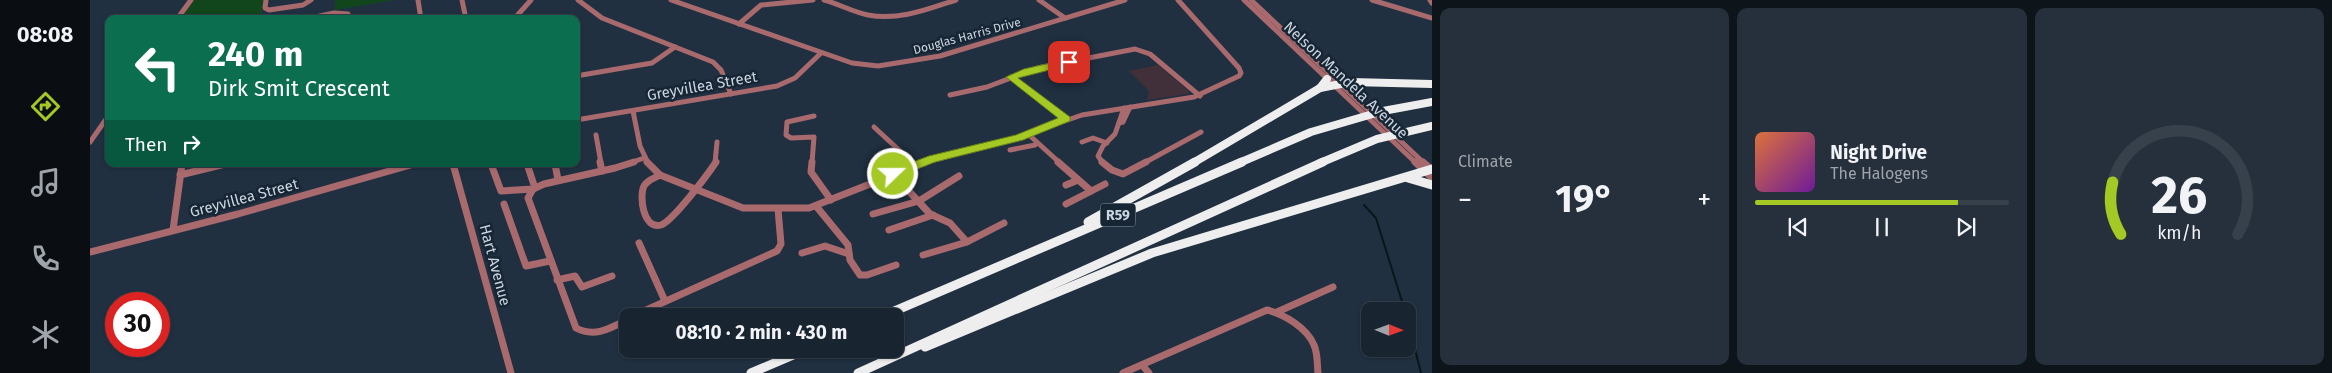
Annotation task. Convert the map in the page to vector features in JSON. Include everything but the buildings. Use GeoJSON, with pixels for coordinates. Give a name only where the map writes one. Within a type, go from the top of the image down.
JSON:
{"type":"FeatureCollection","features":[{"type":"Feature","properties":{"kind":"highway"},"geometry":{"type":"LineString","coordinates":[[1320,88],[1327,79]]}},
{"type":"Feature","properties":{"kind":"highway"},"geometry":{"type":"LineString","coordinates":[[1067,236],[1089,221],[1216,150],[1320,88],[1337,84],[1432,84]]}},
{"type":"Feature","properties":{"kind":"highway","name":"R59"},"geometry":{"type":"LineString","coordinates":[[901,308],[1311,132],[1383,111],[1432,102]]}},
{"type":"Feature","properties":{"kind":"highway","name":"R59"},"geometry":{"type":"LineString","coordinates":[[858,373],[1337,155],[1377,139],[1432,126]]}},
{"type":"Feature","properties":{"kind":"highway"},"geometry":{"type":"LineString","coordinates":[[910,349],[938,343],[1152,252],[1430,171]]}},
{"type":"Feature","properties":{"kind":"highway"},"geometry":{"type":"LineString","coordinates":[[1407,178],[1432,184]]}},
{"type":"Feature","properties":{"kind":"highway"},"geometry":{"type":"LineString","coordinates":[[751,373],[786,358]]}},
{"type":"Feature","properties":{"kind":"street"},"geometry":{"type":"LineString","coordinates":[[180,15],[191,0]]}},
{"type":"Feature","properties":{"kind":"street"},"geometry":{"type":"LineString","coordinates":[[266,0],[265,8],[272,10],[302,5],[310,0]]}},
{"type":"Feature","properties":{"kind":"street"},"geometry":{"type":"LineString","coordinates":[[418,0],[420,15]]}},
{"type":"Feature","properties":{"kind":"street"},"geometry":{"type":"LineString","coordinates":[[462,0],[465,15]]}},
{"type":"Feature","properties":{"kind":"street"},"geometry":{"type":"LineString","coordinates":[[517,15],[530,0]]}},
{"type":"Feature","properties":{"kind":"street"},"geometry":{"type":"LineString","coordinates":[[578,0],[602,18],[706,58],[718,66],[731,94]]}},
{"type":"Feature","properties":{"kind":"street","name":"Douglas Harris Drive"},"geometry":{"type":"LineString","coordinates":[[671,0],[858,65],[878,66],[898,64],[956,52],[1125,0]]}},
{"type":"Feature","properties":{"kind":"street"},"geometry":{"type":"LineString","coordinates":[[754,0],[761,5]]}},
{"type":"Feature","properties":{"kind":"street"},"geometry":{"type":"LineString","coordinates":[[739,24],[761,5],[813,0]]}},
{"type":"Feature","properties":{"kind":"street"},"geometry":{"type":"LineString","coordinates":[[824,0],[868,15],[884,17],[898,16],[956,0]]}},
{"type":"Feature","properties":{"kind":"street"},"geometry":{"type":"LineString","coordinates":[[929,0],[936,6]]}},
{"type":"Feature","properties":{"kind":"street"},"geometry":{"type":"LineString","coordinates":[[1039,0],[1065,18]]}},
{"type":"Feature","properties":{"kind":"street"},"geometry":{"type":"LineString","coordinates":[[1105,0],[1111,4]]}},
{"type":"Feature","properties":{"kind":"street"},"geometry":{"type":"LineString","coordinates":[[633,111],[644,158],[653,170],[660,175],[743,208],[778,209],[816,206],[932,159],[1026,135],[1066,119],[1088,113],[1200,96],[1239,76],[1241,70],[1178,0]]}},
{"type":"Feature","properties":{"kind":"street","name":"Nelson Mandela Avenue"},"geometry":{"type":"LineString","coordinates":[[1244,0],[1327,79],[1337,84]]}},
{"type":"Feature","properties":{"kind":"street","name":"Nelson Mandela Avenue"},"geometry":{"type":"LineString","coordinates":[[1250,0],[1430,171]]}},
{"type":"Feature","properties":{"kind":"street"},"geometry":{"type":"LineString","coordinates":[[1372,0],[1432,16]]}},
{"type":"Feature","properties":{"kind":"street"},"geometry":{"type":"LineString","coordinates":[[1392,0],[1397,4],[1432,16]]}},
{"type":"Feature","properties":{"kind":"street"},"geometry":{"type":"LineString","coordinates":[[325,15],[340,12],[349,15]]}},
{"type":"Feature","properties":{"kind":"street"},"geometry":{"type":"LineString","coordinates":[[580,75],[652,63],[675,47]]}},
{"type":"Feature","properties":{"kind":"street"},"geometry":{"type":"LineString","coordinates":[[950,95],[987,87],[1037,68],[1138,50],[1150,54],[1200,96]]}},
{"type":"Feature","properties":{"kind":"street","name":"Greyvillea Street"},"geometry":{"type":"LineString","coordinates":[[580,119],[788,83],[798,77],[821,53]]}},
{"type":"Feature","properties":{"kind":"street"},"geometry":{"type":"LineString","coordinates":[[1010,77],[1066,119]]}},
{"type":"Feature","properties":{"kind":"street"},"geometry":{"type":"LineString","coordinates":[[1127,108],[1123,122],[1120,123],[1113,137],[1101,150],[1099,158],[1116,173],[1122,174],[1201,132]]}},
{"type":"Feature","properties":{"kind":"street"},"geometry":{"type":"LineString","coordinates":[[814,116],[788,122],[786,134],[790,137],[814,137],[810,172],[831,200]]}},
{"type":"Feature","properties":{"kind":"street"},"geometry":{"type":"LineString","coordinates":[[90,142],[105,121]]}},
{"type":"Feature","properties":{"kind":"street"},"geometry":{"type":"LineString","coordinates":[[874,127],[915,165]]}},
{"type":"Feature","properties":{"kind":"street"},"geometry":{"type":"LineString","coordinates":[[596,135],[602,171]]}},
{"type":"Feature","properties":{"kind":"street"},"geometry":{"type":"LineString","coordinates":[[1026,135],[1091,191]]}},
{"type":"Feature","properties":{"kind":"street"},"geometry":{"type":"LineString","coordinates":[[1082,142],[1093,138],[1106,144]]}},
{"type":"Feature","properties":{"kind":"street"},"geometry":{"type":"LineString","coordinates":[[660,175],[646,183],[643,190],[645,218],[652,224],[660,225],[665,222],[715,163],[717,142]]}},
{"type":"Feature","properties":{"kind":"street"},"geometry":{"type":"LineString","coordinates":[[1010,150],[1037,145]]}},
{"type":"Feature","properties":{"kind":"street"},"geometry":{"type":"LineString","coordinates":[[492,167],[502,191],[534,188],[644,158]]}},
{"type":"Feature","properties":{"kind":"street"},"geometry":{"type":"LineString","coordinates":[[174,230],[181,167]]}},
{"type":"Feature","properties":{"kind":"street"},"geometry":{"type":"LineString","coordinates":[[180,175],[213,167]]}},
{"type":"Feature","properties":{"kind":"street","name":"Greyvillea Street"},"geometry":{"type":"LineString","coordinates":[[90,252],[399,167]]}},
{"type":"Feature","properties":{"kind":"street","name":"Hart Avenue"},"geometry":{"type":"LineString","coordinates":[[454,167],[511,373]]}},
{"type":"Feature","properties":{"kind":"street"},"geometry":{"type":"LineString","coordinates":[[528,167],[534,188]]}},
{"type":"Feature","properties":{"kind":"street"},"geometry":{"type":"LineString","coordinates":[[556,167],[558,180]]}},
{"type":"Feature","properties":{"kind":"street"},"geometry":{"type":"LineString","coordinates":[[893,174],[934,215],[953,224],[967,242]]}},
{"type":"Feature","properties":{"kind":"street"},"geometry":{"type":"LineString","coordinates":[[873,214],[919,201],[959,176]]}},
{"type":"Feature","properties":{"kind":"street"},"geometry":{"type":"LineString","coordinates":[[1066,186],[1078,180]]}},
{"type":"Feature","properties":{"kind":"street"},"geometry":{"type":"LineString","coordinates":[[1066,204],[1105,184]]}},
{"type":"Feature","properties":{"kind":"street"},"geometry":{"type":"LineString","coordinates":[[534,188],[528,195],[528,202],[574,324],[580,330],[591,333],[599,332],[619,323]]}},
{"type":"Feature","properties":{"kind":"street"},"geometry":{"type":"LineString","coordinates":[[504,204],[526,266],[533,266],[550,260]]}},
{"type":"Feature","properties":{"kind":"street"},"geometry":{"type":"LineString","coordinates":[[816,206],[848,245],[850,262],[862,276],[896,265]]}},
{"type":"Feature","properties":{"kind":"street"},"geometry":{"type":"LineString","coordinates":[[650,308],[777,250],[781,244],[778,209]]}},
{"type":"Feature","properties":{"kind":"street"},"geometry":{"type":"LineString","coordinates":[[889,230],[934,215]]}},
{"type":"Feature","properties":{"kind":"street"},"geometry":{"type":"LineString","coordinates":[[923,255],[967,242],[1004,223]]}},
{"type":"Feature","properties":{"kind":"street"},"geometry":{"type":"LineString","coordinates":[[639,243],[665,301]]}},
{"type":"Feature","properties":{"kind":"street"},"geometry":{"type":"LineString","coordinates":[[802,253],[825,246],[849,254]]}},
{"type":"Feature","properties":{"kind":"street"},"geometry":{"type":"LineString","coordinates":[[557,280],[574,276],[582,286],[612,276]]}},
{"type":"Feature","properties":{"kind":"street"},"geometry":{"type":"LineString","coordinates":[[1277,312],[1333,287]]}},
{"type":"Feature","properties":{"kind":"street"},"geometry":{"type":"LineString","coordinates":[[1123,373],[1253,314],[1267,310],[1277,312],[1300,328],[1313,342],[1318,373]]}},
{"type":"Feature","properties":{"kind":"street"},"geometry":{"type":"LineString","coordinates":[[1142,365],[1149,373]]}},
{"type":"Feature","properties":{"kind":"shaded area"},"geometry":{"type":"Polygon","coordinates":[[[1158,65],[1189,91],[1188,94],[1147,100],[1149,91],[1129,71],[1158,65]]]}},
{"type":"Feature","properties":{"kind":"green space"},"geometry":{"type":"Polygon","coordinates":[[[194,0],[264,0],[262,15],[183,15],[194,0]]]}},
{"type":"Feature","properties":{"kind":"green space"},"geometry":{"type":"Polygon","coordinates":[[[335,0],[394,0],[335,10],[335,0]]]}},
{"type":"Feature","properties":{"kind":"waterway"},"geometry":{"type":"LineString","coordinates":[[1364,205],[1376,218],[1402,302]]}},
{"type":"Feature","properties":{"kind":"waterway"},"geometry":{"type":"LineString","coordinates":[[1416,353],[1421,373]]}},
{"type":"Feature","properties":{"kind":"route"},"geometry":{"type":"LineString","coordinates":[[893,174],[932,159],[1019,137],[1066,119],[1010,77],[1069,62]]}}]}
